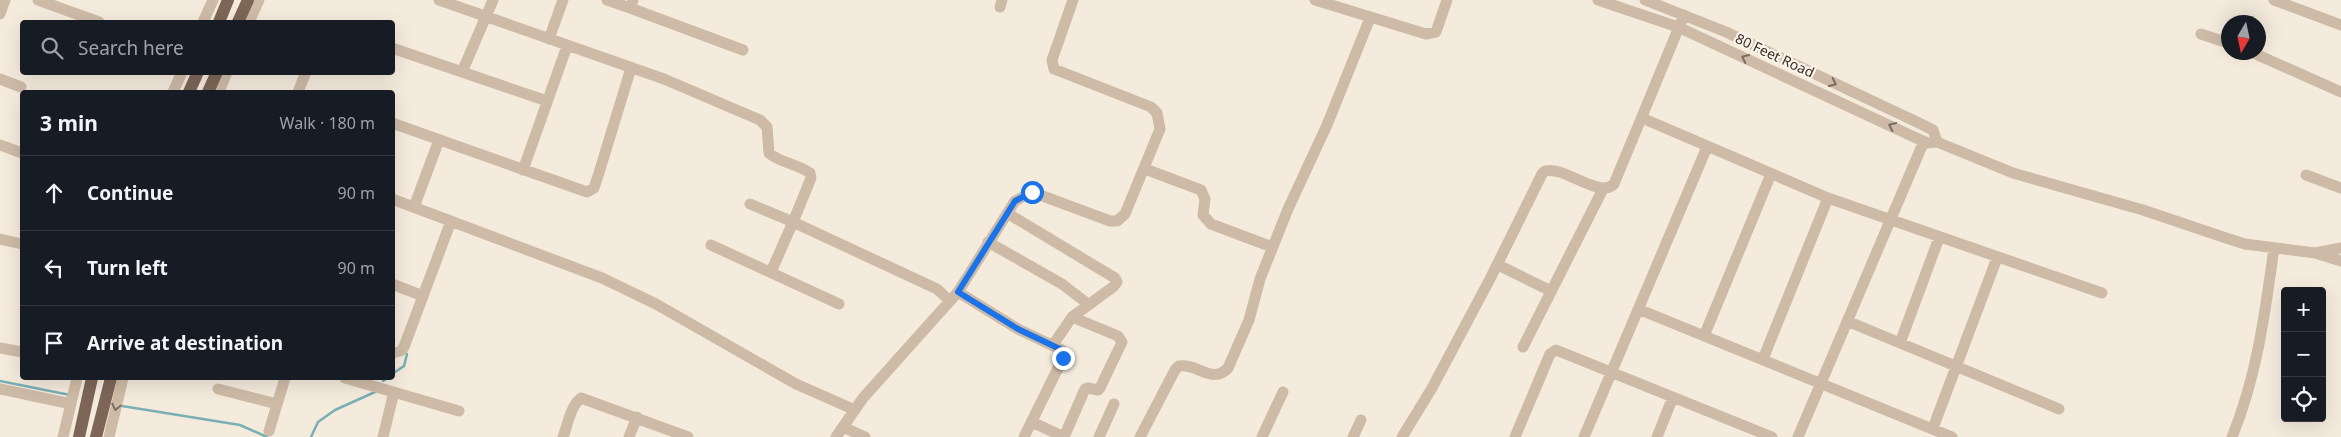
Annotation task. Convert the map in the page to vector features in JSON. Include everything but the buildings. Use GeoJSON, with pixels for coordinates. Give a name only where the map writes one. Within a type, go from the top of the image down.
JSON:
{"type":"FeatureCollection","features":[{"type":"Feature","properties":{"kind":"main road"},"geometry":{"type":"LineString","coordinates":[[220,20],[228,0]]}},
{"type":"Feature","properties":{"kind":"main road"},"geometry":{"type":"LineString","coordinates":[[239,20],[248,0]]}},
{"type":"Feature","properties":{"kind":"main road"},"geometry":{"type":"LineString","coordinates":[[190,90],[197,75]]}},
{"type":"Feature","properties":{"kind":"main road"},"geometry":{"type":"LineString","coordinates":[[209,90],[216,75]]}},
{"type":"Feature","properties":{"kind":"main road"},"geometry":{"type":"LineString","coordinates":[[79,437],[92,380]]}},
{"type":"Feature","properties":{"kind":"main road"},"geometry":{"type":"LineString","coordinates":[[96,437],[110,380]]}},
{"type":"Feature","properties":{"kind":"street"},"geometry":{"type":"LineString","coordinates":[[0,14],[5,0]]}},
{"type":"Feature","properties":{"kind":"street"},"geometry":{"type":"LineString","coordinates":[[38,0],[93,20]]}},
{"type":"Feature","properties":{"kind":"street"},"geometry":{"type":"LineString","coordinates":[[204,20],[213,0]]}},
{"type":"Feature","properties":{"kind":"street"},"geometry":{"type":"LineString","coordinates":[[250,20],[258,0]]}},
{"type":"Feature","properties":{"kind":"street"},"geometry":{"type":"LineString","coordinates":[[439,0],[664,79],[760,120],[767,127],[769,153],[774,158],[800,166],[810,173],[811,178],[771,272]]}},
{"type":"Feature","properties":{"kind":"street"},"geometry":{"type":"LineString","coordinates":[[462,72],[493,0]]}},
{"type":"Feature","properties":{"kind":"street"},"geometry":{"type":"LineString","coordinates":[[549,39],[563,0]]}},
{"type":"Feature","properties":{"kind":"street"},"geometry":{"type":"LineString","coordinates":[[607,0],[631,4],[743,50]]}},
{"type":"Feature","properties":{"kind":"street"},"geometry":{"type":"LineString","coordinates":[[836,437],[863,398],[954,296],[1015,201],[1032,192],[1110,221],[1117,221],[1125,214],[1160,129],[1157,112],[1151,107],[1059,72],[1052,65],[1073,0]]}},
{"type":"Feature","properties":{"kind":"street"},"geometry":{"type":"LineString","coordinates":[[1315,0],[1370,18],[1432,34],[1438,26],[1447,0]]}},
{"type":"Feature","properties":{"kind":"street","name":"80 Feet Road"},"geometry":{"type":"LineString","coordinates":[[1598,0],[1678,28],[1924,141],[1937,142]]}},
{"type":"Feature","properties":{"kind":"street"},"geometry":{"type":"LineString","coordinates":[[1644,0],[1684,15],[1919,123],[1933,130],[1937,142],[2013,173],[2143,210],[2226,238],[2274,248],[2315,253],[2341,261]]}},
{"type":"Feature","properties":{"kind":"street"},"geometry":{"type":"LineString","coordinates":[[2274,0],[2341,25]]}},
{"type":"Feature","properties":{"kind":"street"},"geometry":{"type":"LineString","coordinates":[[1402,437],[1432,388],[1498,265],[1545,171],[1555,171],[1603,189],[1614,184],[1684,15]]}},
{"type":"Feature","properties":{"kind":"street"},"geometry":{"type":"LineString","coordinates":[[1140,437],[1175,370],[1179,366],[1189,366],[1213,375],[1224,372],[1228,368],[1249,320],[1260,279],[1272,247],[1327,125],[1370,18]]}},
{"type":"Feature","properties":{"kind":"street"},"geometry":{"type":"LineString","coordinates":[[2201,34],[2221,41]]}},
{"type":"Feature","properties":{"kind":"street"},"geometry":{"type":"LineString","coordinates":[[523,170],[567,46]]}},
{"type":"Feature","properties":{"kind":"street"},"geometry":{"type":"LineString","coordinates":[[395,49],[547,102]]}},
{"type":"Feature","properties":{"kind":"street"},"geometry":{"type":"LineString","coordinates":[[2266,59],[2341,92]]}},
{"type":"Feature","properties":{"kind":"street"},"geometry":{"type":"LineString","coordinates":[[395,124],[587,192],[594,188],[631,68]]}},
{"type":"Feature","properties":{"kind":"street"},"geometry":{"type":"LineString","coordinates":[[174,90],[181,75]]}},
{"type":"Feature","properties":{"kind":"street"},"geometry":{"type":"LineString","coordinates":[[220,90],[226,75]]}},
{"type":"Feature","properties":{"kind":"street"},"geometry":{"type":"LineString","coordinates":[[302,90],[305,75]]}},
{"type":"Feature","properties":{"kind":"street"},"geometry":{"type":"LineString","coordinates":[[0,79],[21,87]]}},
{"type":"Feature","properties":{"kind":"street"},"geometry":{"type":"LineString","coordinates":[[1642,118],[1828,198],[2102,293]]}},
{"type":"Feature","properties":{"kind":"street"},"geometry":{"type":"LineString","coordinates":[[414,208],[440,140]]}},
{"type":"Feature","properties":{"kind":"street"},"geometry":{"type":"LineString","coordinates":[[1798,437],[1924,141]]}},
{"type":"Feature","properties":{"kind":"street"},"geometry":{"type":"LineString","coordinates":[[0,145],[20,152]]}},
{"type":"Feature","properties":{"kind":"street"},"geometry":{"type":"LineString","coordinates":[[1584,437],[1707,147]]}},
{"type":"Feature","properties":{"kind":"street"},"geometry":{"type":"LineString","coordinates":[[1145,169],[1200,190],[1205,199],[1203,215],[1211,224],[1272,247]]}},
{"type":"Feature","properties":{"kind":"street"},"geometry":{"type":"LineString","coordinates":[[1704,336],[1771,174]]}},
{"type":"Feature","properties":{"kind":"street"},"geometry":{"type":"LineString","coordinates":[[2306,175],[2341,188]]}},
{"type":"Feature","properties":{"kind":"street"},"geometry":{"type":"LineString","coordinates":[[1523,347],[1603,189]]}},
{"type":"Feature","properties":{"kind":"street"},"geometry":{"type":"LineString","coordinates":[[1763,359],[1828,198]]}},
{"type":"Feature","properties":{"kind":"street"},"geometry":{"type":"LineString","coordinates":[[395,200],[602,278],[656,304],[796,384],[855,410]]}},
{"type":"Feature","properties":{"kind":"street"},"geometry":{"type":"LineString","coordinates":[[750,204],[954,296],[1062,350],[1065,354],[1024,437]]}},
{"type":"Feature","properties":{"kind":"street"},"geometry":{"type":"LineString","coordinates":[[1007,213],[1116,278],[1117,282],[1113,287],[1072,317],[1052,345]]}},
{"type":"Feature","properties":{"kind":"street"},"geometry":{"type":"LineString","coordinates":[[395,352],[401,351],[404,347],[451,222]]}},
{"type":"Feature","properties":{"kind":"street"},"geometry":{"type":"LineString","coordinates":[[1900,343],[1939,238]]}},
{"type":"Feature","properties":{"kind":"street"},"geometry":{"type":"LineString","coordinates":[[0,239],[20,244]]}},
{"type":"Feature","properties":{"kind":"street"},"geometry":{"type":"LineString","coordinates":[[988,242],[1062,284],[1088,304]]}},
{"type":"Feature","properties":{"kind":"street"},"geometry":{"type":"LineString","coordinates":[[711,245],[839,304]]}},
{"type":"Feature","properties":{"kind":"street"},"geometry":{"type":"LineString","coordinates":[[2232,437],[2256,366],[2274,248]]}},
{"type":"Feature","properties":{"kind":"street"},"geometry":{"type":"LineString","coordinates":[[2315,253],[2341,248]]}},
{"type":"Feature","properties":{"kind":"street"},"geometry":{"type":"LineString","coordinates":[[1934,428],[1997,258]]}},
{"type":"Feature","properties":{"kind":"street"},"geometry":{"type":"LineString","coordinates":[[1498,265],[1551,292]]}},
{"type":"Feature","properties":{"kind":"street"},"geometry":{"type":"LineString","coordinates":[[395,285],[423,296]]}},
{"type":"Feature","properties":{"kind":"street"},"geometry":{"type":"LineString","coordinates":[[1638,309],[1934,428],[1952,437]]}},
{"type":"Feature","properties":{"kind":"street"},"geometry":{"type":"LineString","coordinates":[[1032,422],[1064,437],[1086,390],[1088,388],[1098,390],[1100,388],[1122,342],[1118,336],[1072,317]]}},
{"type":"Feature","properties":{"kind":"street"},"geometry":{"type":"LineString","coordinates":[[1848,321],[2060,409]]}},
{"type":"Feature","properties":{"kind":"street"},"geometry":{"type":"LineString","coordinates":[[0,348],[20,352]]}},
{"type":"Feature","properties":{"kind":"street"},"geometry":{"type":"LineString","coordinates":[[1516,437],[1553,351],[1561,351],[1772,437]]}},
{"type":"Feature","properties":{"kind":"street"},"geometry":{"type":"LineString","coordinates":[[63,437],[76,380]]}},
{"type":"Feature","properties":{"kind":"street"},"geometry":{"type":"LineString","coordinates":[[109,437],[123,380]]}},
{"type":"Feature","properties":{"kind":"street"},"geometry":{"type":"LineString","coordinates":[[269,431],[284,380]]}},
{"type":"Feature","properties":{"kind":"street"},"geometry":{"type":"LineString","coordinates":[[352,380],[459,411]]}},
{"type":"Feature","properties":{"kind":"street"},"geometry":{"type":"LineString","coordinates":[[0,389],[72,398]]}},
{"type":"Feature","properties":{"kind":"street"},"geometry":{"type":"LineString","coordinates":[[218,389],[277,404]]}},
{"type":"Feature","properties":{"kind":"street"},"geometry":{"type":"LineString","coordinates":[[383,437],[394,392]]}},
{"type":"Feature","properties":{"kind":"street"},"geometry":{"type":"LineString","coordinates":[[1262,437],[1283,392]]}},
{"type":"Feature","properties":{"kind":"street"},"geometry":{"type":"LineString","coordinates":[[1657,437],[1673,397]]}},
{"type":"Feature","properties":{"kind":"street"},"geometry":{"type":"LineString","coordinates":[[563,437],[571,412],[576,402],[581,398],[688,437]]}},
{"type":"Feature","properties":{"kind":"street"},"geometry":{"type":"LineString","coordinates":[[1099,437],[1114,404]]}},
{"type":"Feature","properties":{"kind":"street"},"geometry":{"type":"LineString","coordinates":[[630,437],[637,417]]}},
{"type":"Feature","properties":{"kind":"street"},"geometry":{"type":"LineString","coordinates":[[1353,437],[1361,420]]}},
{"type":"Feature","properties":{"kind":"street"},"geometry":{"type":"LineString","coordinates":[[843,427],[865,437]]}},
{"type":"Feature","properties":{"kind":"waterway"},"geometry":{"type":"LineString","coordinates":[[395,372],[404,366],[407,354]]}},
{"type":"Feature","properties":{"kind":"waterway"},"geometry":{"type":"LineString","coordinates":[[0,381],[70,395]]}},
{"type":"Feature","properties":{"kind":"waterway"},"geometry":{"type":"LineString","coordinates":[[311,437],[318,422],[335,410],[375,392]]}},
{"type":"Feature","properties":{"kind":"waterway"},"geometry":{"type":"LineString","coordinates":[[122,406],[240,425],[267,437]]}},
{"type":"Feature","properties":{"kind":"route"},"geometry":{"type":"LineString","coordinates":[[1032,192],[1023,195],[1015,201],[958,292],[1018,329],[1062,350],[1065,354],[1063,358]]}}]}
